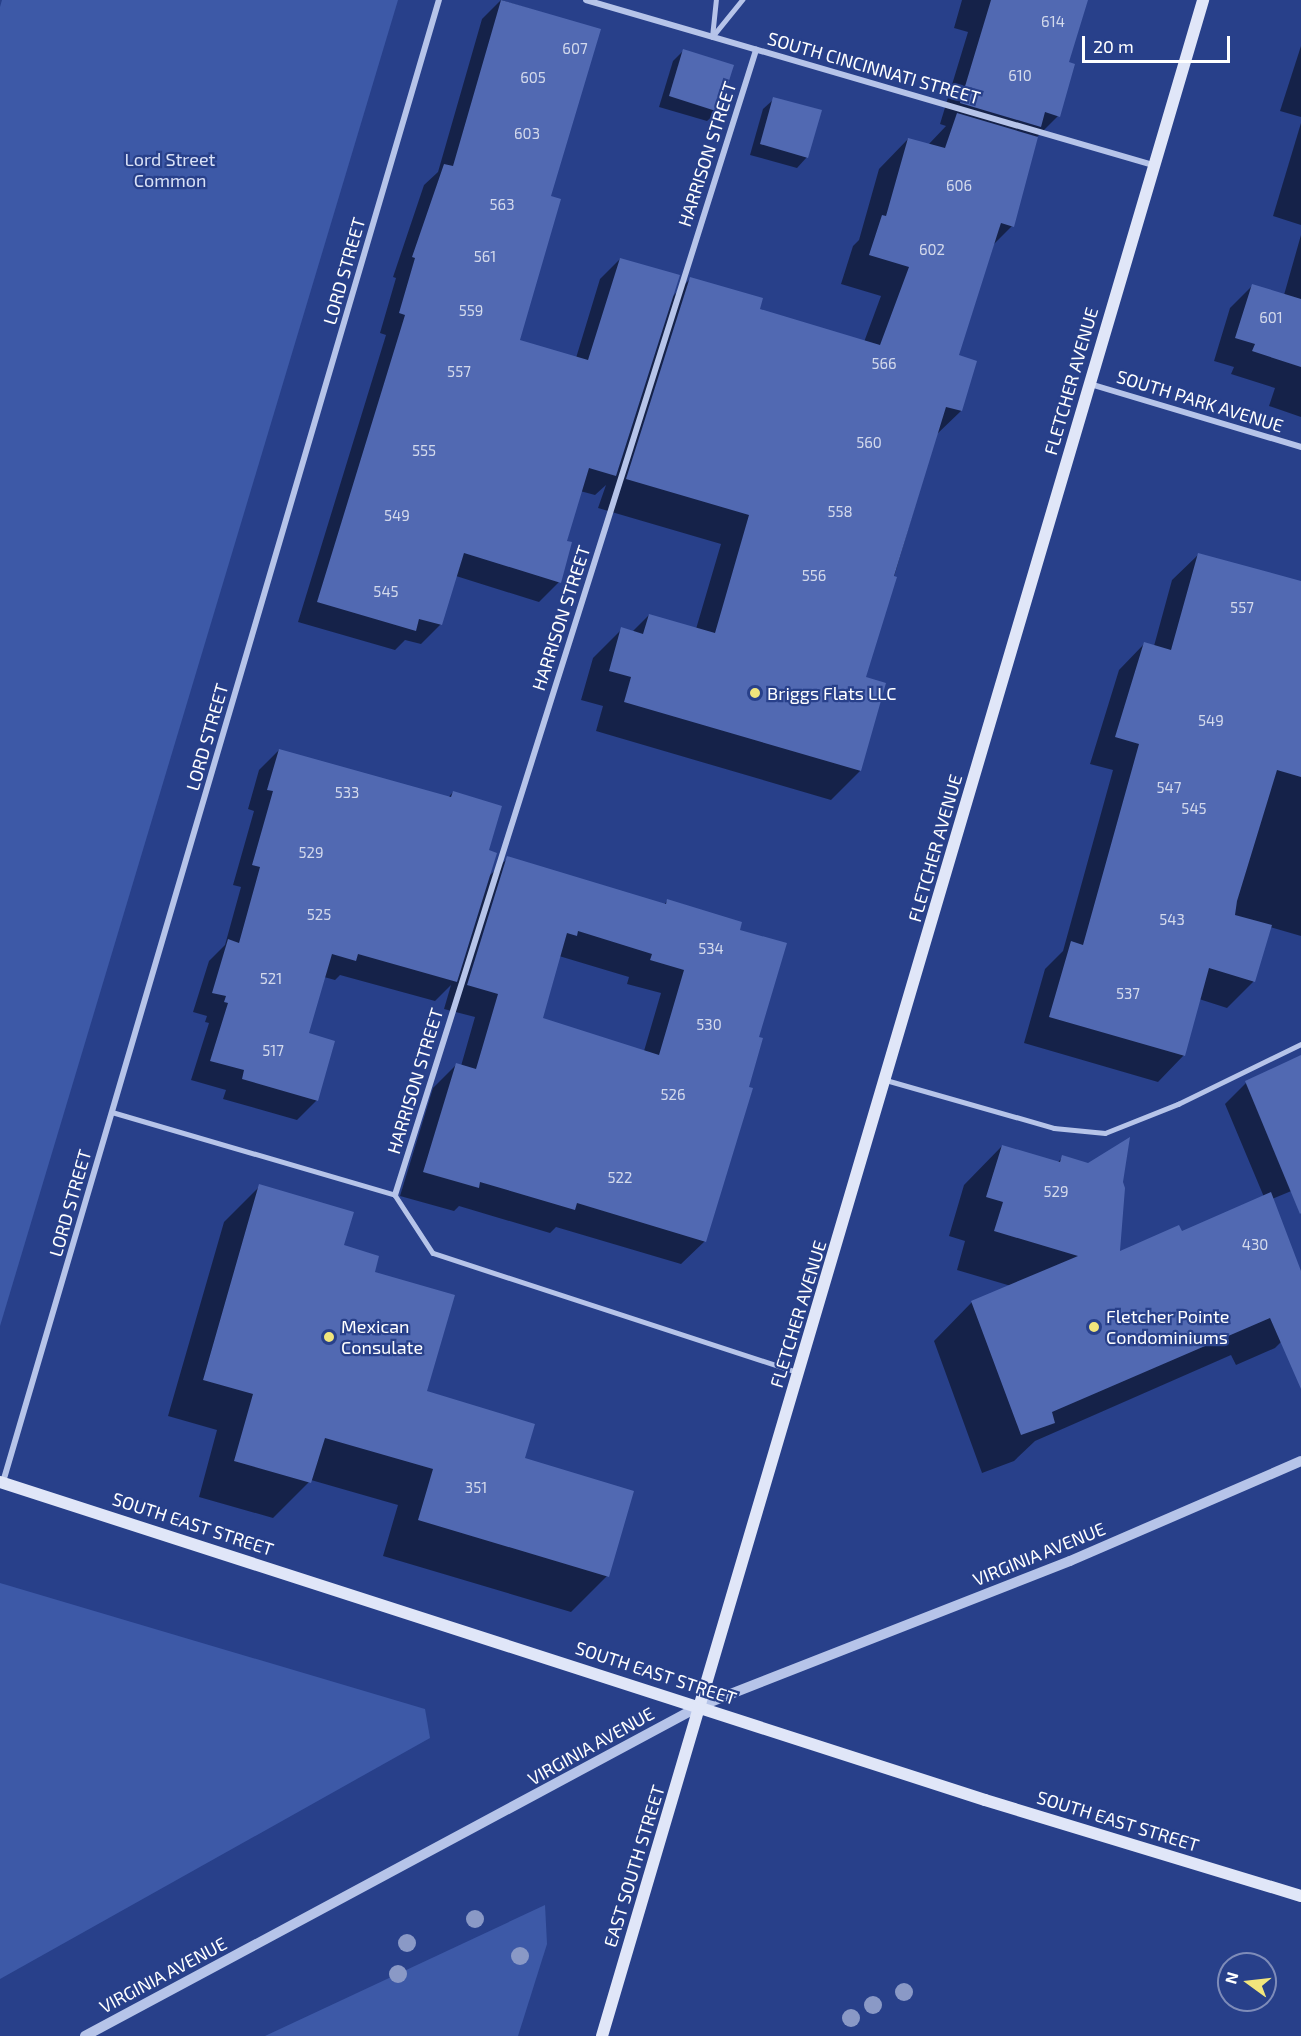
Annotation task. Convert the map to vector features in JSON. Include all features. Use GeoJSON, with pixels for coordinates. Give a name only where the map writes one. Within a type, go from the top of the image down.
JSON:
{"type":"FeatureCollection","features":[{"type":"Feature","properties":{"kind":"main road","name":"FLETCHER AVENUE"},"geometry":{"type":"LineString","coordinates":[[700,1706],[1203,0]]}},
{"type":"Feature","properties":{"kind":"main road","name":"SOUTH EAST STREET"},"geometry":{"type":"LineString","coordinates":[[1,1482],[700,1706],[985,1800],[1301,1896]]}},
{"type":"Feature","properties":{"kind":"main road","name":"EAST SOUTH STREET"},"geometry":{"type":"LineString","coordinates":[[602,2036],[700,1706]]}},
{"type":"Feature","properties":{"kind":"street","name":"LORD STREET"},"geometry":{"type":"LineString","coordinates":[[1,1482],[439,0]]}},
{"type":"Feature","properties":{"kind":"street","name":"SOUTH CINCINNATI STREET"},"geometry":{"type":"LineString","coordinates":[[586,0],[1153,165]]}},
{"type":"Feature","properties":{"kind":"street","name":"HARRISON STREET"},"geometry":{"type":"LineString","coordinates":[[395,1195],[756,50]]}},
{"type":"Feature","properties":{"kind":"street","name":"SOUTH PARK AVENUE"},"geometry":{"type":"LineString","coordinates":[[1090,384],[1301,447]]}},
{"type":"Feature","properties":{"kind":"street","name":"VIRGINIA AVENUE"},"geometry":{"type":"LineString","coordinates":[[85,2036],[700,1706],[1070,1561],[1301,1461]]}},
{"type":"Feature","properties":{"kind":"lane"},"geometry":{"type":"LineString","coordinates":[[712,37],[716,0]]}},
{"type":"Feature","properties":{"kind":"lane"},"geometry":{"type":"LineString","coordinates":[[712,37],[742,0]]}},
{"type":"Feature","properties":{"kind":"lane"},"geometry":{"type":"LineString","coordinates":[[886,1080],[1054,1128],[1105,1133],[1178,1104],[1301,1044]]}},
{"type":"Feature","properties":{"kind":"lane"},"geometry":{"type":"LineString","coordinates":[[112,1112],[395,1195],[433,1253],[799,1373]]}},
{"type":"Feature","properties":{"kind":"green space","name":"Lord Street Common"},"geometry":{"type":"Polygon","coordinates":[[[2,0],[398,0],[0,1326],[0,7],[2,0]]]}},
{"type":"Feature","properties":{"kind":"green space"},"geometry":{"type":"Polygon","coordinates":[[[0,1583],[425,1709],[430,1738],[0,1979],[0,1583]]]}},
{"type":"Feature","properties":{"kind":"green space"},"geometry":{"type":"Polygon","coordinates":[[[545,1905],[547,1944],[518,2036],[265,2036],[545,1905]]]}},
{"type":"Feature","properties":{"kind":"building"},"geometry":{"type":"Polygon","coordinates":[[[501,0],[601,29],[551,196],[561,199],[520,340],[588,360],[620,258],[680,275],[616,476],[589,468],[567,541],[572,542],[561,583],[464,553],[442,625],[419,619],[416,631],[317,602],[405,315],[399,313],[415,258],[412,257],[444,164],[453,166],[501,0]]]}},
{"type":"Feature","properties":{"kind":"building"},"geometry":{"type":"Polygon","coordinates":[[[991,0],[1088,0],[1069,62],[1075,64],[1060,117],[1045,112],[1041,127],[960,103],[991,0]]]}},
{"type":"Feature","properties":{"kind":"building"},"geometry":{"type":"Polygon","coordinates":[[[683,49],[734,65],[719,112],[669,96],[683,49]]]}},
{"type":"Feature","properties":{"kind":"building"},"geometry":{"type":"Polygon","coordinates":[[[773,97],[822,110],[808,158],[760,144],[773,97]]]}},
{"type":"Feature","properties":{"kind":"building"},"geometry":{"type":"Polygon","coordinates":[[[957,113],[1038,137],[1014,227],[1001,223],[959,355],[977,361],[962,411],[946,407],[894,576],[897,577],[866,677],[886,683],[861,771],[624,702],[631,677],[609,671],[621,627],[643,634],[649,614],[715,633],[749,515],[626,479],[690,277],[763,298],[760,309],[880,345],[909,267],[869,255],[882,215],[886,216],[908,138],[945,148],[957,113]]]}},
{"type":"Feature","properties":{"kind":"building"},"geometry":{"type":"Polygon","coordinates":[[[1252,284],[1301,299],[1301,367],[1252,351],[1255,344],[1235,338],[1252,284]]]}},
{"type":"Feature","properties":{"kind":"building"},"geometry":{"type":"Polygon","coordinates":[[[1198,553],[1301,581],[1301,777],[1277,770],[1237,901],[1235,915],[1272,925],[1255,982],[1209,968],[1185,1056],[1049,1017],[1071,941],[1083,945],[1139,744],[1115,737],[1144,642],[1171,650],[1198,553]]]}},
{"type":"Feature","properties":{"kind":"building"},"geometry":{"type":"Polygon","coordinates":[[[279,749],[451,797],[453,791],[502,806],[489,850],[497,853],[457,982],[358,954],[356,961],[332,954],[309,1033],[335,1041],[318,1101],[242,1079],[244,1070],[210,1061],[228,1003],[224,1002],[226,996],[212,993],[228,939],[239,943],[260,867],[252,865],[273,791],[267,790],[279,749]]]}},
{"type":"Feature","properties":{"kind":"building"},"geometry":{"type":"Polygon","coordinates":[[[507,856],[666,904],[667,899],[742,922],[740,930],[787,943],[759,1037],[763,1038],[749,1087],[753,1088],[706,1242],[577,1203],[575,1210],[480,1182],[479,1188],[423,1172],[456,1063],[476,1069],[498,994],[467,985],[507,856]],[[578,931],[577,936],[567,933],[543,1018],[659,1055],[684,970],[650,960],[652,954],[578,931]]]}},
{"type":"Feature","properties":{"kind":"building"},"geometry":{"type":"Polygon","coordinates":[[[1301,1055],[1301,1213],[1300,1214],[1245,1081],[1301,1055]]]}},
{"type":"Feature","properties":{"kind":"building"},"geometry":{"type":"Polygon","coordinates":[[[1130,1137],[1123,1182],[1125,1188],[1120,1251],[1179,1225],[1182,1231],[1271,1192],[1301,1271],[1301,1389],[1270,1318],[1052,1412],[1055,1423],[1021,1435],[971,1301],[1078,1256],[994,1231],[1003,1202],[986,1197],[1002,1145],[1060,1162],[1062,1155],[1088,1163],[1130,1137]]]}},
{"type":"Feature","properties":{"kind":"building","name":"Mexican Consulate"},"geometry":{"type":"Polygon","coordinates":[[[259,1184],[354,1212],[344,1245],[379,1256],[375,1272],[455,1295],[427,1391],[535,1424],[525,1458],[634,1491],[609,1577],[418,1520],[433,1469],[325,1438],[311,1483],[234,1461],[253,1394],[203,1380],[259,1184]]]}},
{"type":"Feature","properties":{"kind":"place","name":"Briggs Flats LLC"},"geometry":{"type":"Point","coordinates":[755,693]}},
{"type":"Feature","properties":{"kind":"place","name":"Fletcher Pointe Condominiums"},"geometry":{"type":"Point","coordinates":[1094,1327]}},
{"type":"Feature","properties":{"kind":"place","name":"Mexican Consulate"},"geometry":{"type":"Point","coordinates":[329,1337]}}]}
